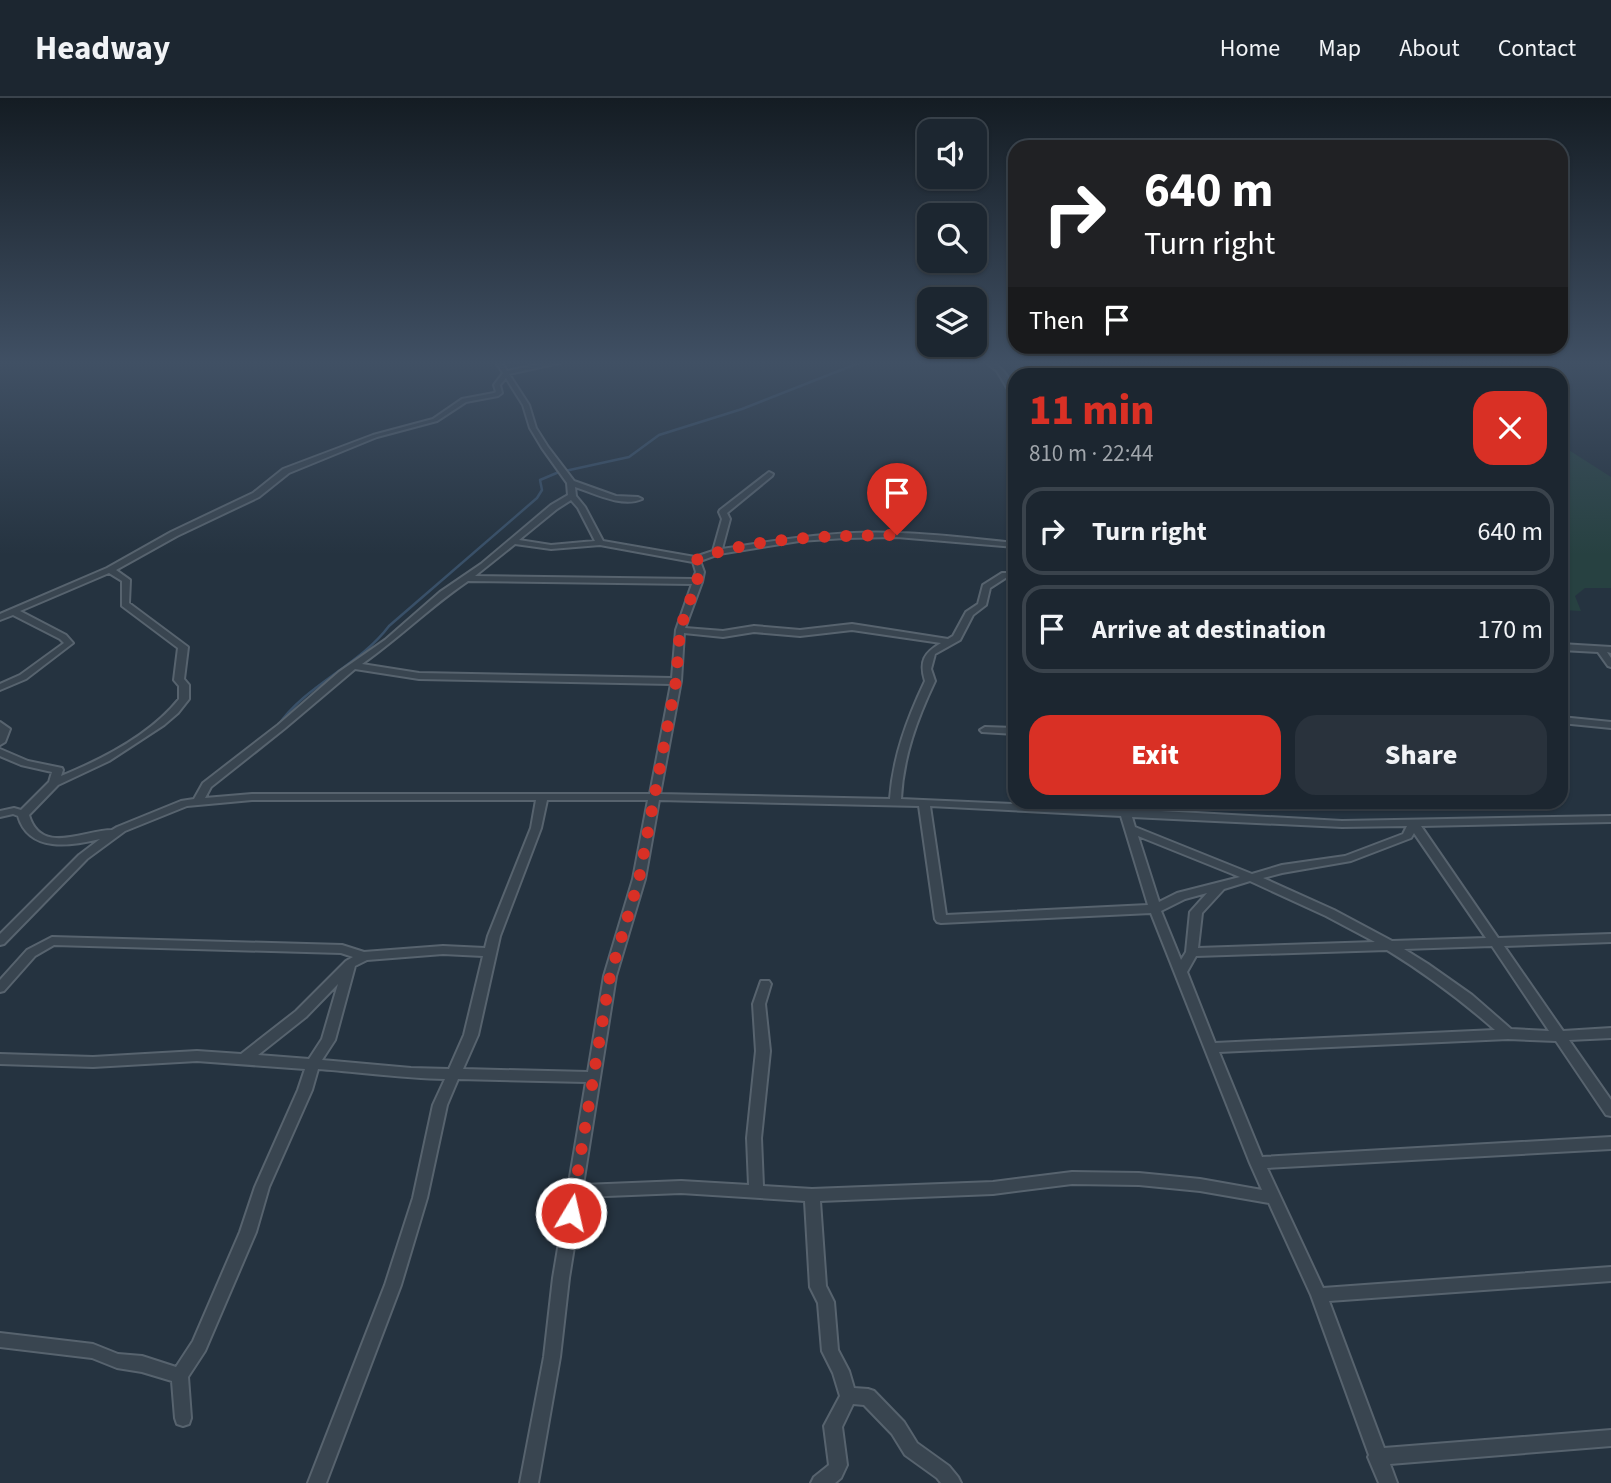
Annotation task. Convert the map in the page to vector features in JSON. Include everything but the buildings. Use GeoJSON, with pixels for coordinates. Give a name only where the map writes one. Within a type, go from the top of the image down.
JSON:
{"type":"FeatureCollection","features":[{"type":"Feature","properties":{"kind":"street"},"geometry":{"type":"LineString","coordinates":[[0,617],[110,570],[174,534],[256,495],[286,471],[375,436],[414,426]]}},
{"type":"Feature","properties":{"kind":"street"},"geometry":{"type":"LineString","coordinates":[[533,426],[545,448],[571,483],[572,496],[581,507],[600,543]]}},
{"type":"Feature","properties":{"kind":"street"},"geometry":{"type":"LineString","coordinates":[[717,552],[726,519],[723,512],[769,474]]}},
{"type":"Feature","properties":{"kind":"street"},"geometry":{"type":"LineString","coordinates":[[571,483],[615,498],[638,499]]}},
{"type":"Feature","properties":{"kind":"street"},"geometry":{"type":"LineString","coordinates":[[198,801],[206,785],[515,542],[541,517],[572,496]]}},
{"type":"Feature","properties":{"kind":"street"},"geometry":{"type":"LineString","coordinates":[[515,542],[551,547],[600,543],[696,560],[717,552],[799,539],[845,536],[897,535],[1008,544]]}},
{"type":"Feature","properties":{"kind":"street"},"geometry":{"type":"LineString","coordinates":[[529,1483],[552,1357],[575,1191],[610,976],[639,879],[676,681],[680,629],[700,572],[696,560]]}},
{"type":"Feature","properties":{"kind":"street"},"geometry":{"type":"LineString","coordinates":[[110,570],[126,580],[125,604],[183,647],[179,680],[184,685],[184,699],[136,740],[94,765],[54,783],[23,814],[24,826],[29,834],[53,840],[76,841],[121,829],[154,814],[198,801],[293,797],[654,797],[1008,807]]}},
{"type":"Feature","properties":{"kind":"street"},"geometry":{"type":"LineString","coordinates":[[895,803],[906,739],[930,681],[927,661],[931,653],[957,638],[964,629],[969,614],[982,605],[986,587],[1008,575]]}},
{"type":"Feature","properties":{"kind":"street"},"geometry":{"type":"LineString","coordinates":[[466,578],[698,582]]}},
{"type":"Feature","properties":{"kind":"street"},"geometry":{"type":"LineString","coordinates":[[0,687],[23,677],[69,643],[63,637],[13,611]]}},
{"type":"Feature","properties":{"kind":"street"},"geometry":{"type":"LineString","coordinates":[[680,629],[723,634],[754,629],[800,633],[852,627],[949,642]]}},
{"type":"Feature","properties":{"kind":"street"},"geometry":{"type":"LineString","coordinates":[[1568,647],[1606,650],[1611,664]]}},
{"type":"Feature","properties":{"kind":"street"},"geometry":{"type":"LineString","coordinates":[[354,667],[419,676],[676,681]]}},
{"type":"Feature","properties":{"kind":"street"},"geometry":{"type":"LineString","coordinates":[[1568,720],[1610,726]]}},
{"type":"Feature","properties":{"kind":"street"},"geometry":{"type":"LineString","coordinates":[[0,725],[5,729],[0,742]]}},
{"type":"Feature","properties":{"kind":"street"},"geometry":{"type":"LineString","coordinates":[[985,730],[1008,731]]}},
{"type":"Feature","properties":{"kind":"street"},"geometry":{"type":"LineString","coordinates":[[0,752],[24,763],[55,769],[58,771],[54,783]]}},
{"type":"Feature","properties":{"kind":"street"},"geometry":{"type":"LineString","coordinates":[[317,1483],[394,1285],[421,1198],[440,1105],[471,1035],[490,952],[536,828],[542,799]]}},
{"type":"Feature","properties":{"kind":"street"},"geometry":{"type":"LineString","coordinates":[[924,803],[941,919],[1155,909],[1181,896],[1282,869],[1346,859],[1407,836],[1414,824]]}},
{"type":"Feature","properties":{"kind":"street"},"geometry":{"type":"LineString","coordinates":[[1058,809],[1125,812],[1139,809]]}},
{"type":"Feature","properties":{"kind":"street"},"geometry":{"type":"LineString","coordinates":[[1168,809],[1311,823],[1414,824],[1479,820],[1611,819]]}},
{"type":"Feature","properties":{"kind":"street"},"geometry":{"type":"LineString","coordinates":[[0,814],[14,811],[23,814]]}},
{"type":"Feature","properties":{"kind":"street"},"geometry":{"type":"LineString","coordinates":[[1125,812],[1155,909],[1257,1163],[1319,1295],[1388,1483]]}},
{"type":"Feature","properties":{"kind":"street"},"geometry":{"type":"LineString","coordinates":[[1414,824],[1493,943],[1611,1111]]}},
{"type":"Feature","properties":{"kind":"street"},"geometry":{"type":"LineString","coordinates":[[0,941],[83,857],[121,829]]}},
{"type":"Feature","properties":{"kind":"street"},"geometry":{"type":"LineString","coordinates":[[1130,829],[1256,878],[1386,943],[1475,1002],[1508,1034]]}},
{"type":"Feature","properties":{"kind":"street"},"geometry":{"type":"LineString","coordinates":[[1181,971],[1192,952],[1196,912],[1220,886]]}},
{"type":"Feature","properties":{"kind":"street"},"geometry":{"type":"LineString","coordinates":[[1192,952],[1386,943],[1493,943],[1611,938]]}},
{"type":"Feature","properties":{"kind":"street"},"geometry":{"type":"LineString","coordinates":[[0,988],[31,953],[52,942],[342,949],[364,956],[443,950],[490,952]]}},
{"type":"Feature","properties":{"kind":"street"},"geometry":{"type":"LineString","coordinates":[[244,1059],[301,1014],[351,964],[364,956]]}},
{"type":"Feature","properties":{"kind":"street"},"geometry":{"type":"LineString","coordinates":[[183,1418],[180,1376],[198,1346],[248,1232],[262,1187],[305,1090],[313,1064],[328,1040],[351,964]]}},
{"type":"Feature","properties":{"kind":"street"},"geometry":{"type":"LineString","coordinates":[[756,1189],[754,1138],[763,1051],[759,1004],[765,984]]}},
{"type":"Feature","properties":{"kind":"street"},"geometry":{"type":"LineString","coordinates":[[1211,1048],[1508,1034],[1557,1036],[1611,1033]]}},
{"type":"Feature","properties":{"kind":"street"},"geometry":{"type":"LineString","coordinates":[[0,1059],[93,1062],[197,1056],[411,1073],[593,1077]]}},
{"type":"Feature","properties":{"kind":"street"},"geometry":{"type":"LineString","coordinates":[[1257,1163],[1611,1143]]}},
{"type":"Feature","properties":{"kind":"street"},"geometry":{"type":"LineString","coordinates":[[575,1191],[681,1187],[756,1189],[812,1195],[993,1188],[1072,1178],[1139,1179],[1200,1185],[1272,1198]]}},
{"type":"Feature","properties":{"kind":"street"},"geometry":{"type":"LineString","coordinates":[[812,1195],[818,1287],[826,1302],[831,1351],[841,1371],[848,1395],[833,1426],[838,1465],[835,1472],[820,1483]]}},
{"type":"Feature","properties":{"kind":"street"},"geometry":{"type":"LineString","coordinates":[[1319,1295],[1611,1274]]}},
{"type":"Feature","properties":{"kind":"street"},"geometry":{"type":"LineString","coordinates":[[0,1340],[93,1351],[117,1361],[142,1364],[180,1376]]}},
{"type":"Feature","properties":{"kind":"street"},"geometry":{"type":"LineString","coordinates":[[848,1395],[868,1397],[898,1428],[911,1449],[943,1472],[952,1483]]}},
{"type":"Feature","properties":{"kind":"street"},"geometry":{"type":"LineString","coordinates":[[1377,1457],[1611,1438]]}},
{"type":"Feature","properties":{"kind":"green space"},"geometry":{"type":"Polygon","coordinates":[[[1568,449],[1611,477],[1611,588],[1585,588],[1575,596],[1581,611],[1568,610],[1568,449]]]}},
{"type":"Feature","properties":{"kind":"waterway"},"geometry":{"type":"LineString","coordinates":[[565,471],[629,457],[659,435],[689,426]]}},
{"type":"Feature","properties":{"kind":"waterway"},"geometry":{"type":"LineString","coordinates":[[277,727],[302,699],[363,653],[389,626],[537,498],[542,490],[540,480],[559,472]]}},
{"type":"Feature","properties":{"kind":"route"},"geometry":{"type":"LineString","coordinates":[[571,1213],[610,976],[639,879],[680,659],[677,648],[680,629],[700,572],[696,560],[717,552],[799,539],[897,535]]}}]}
